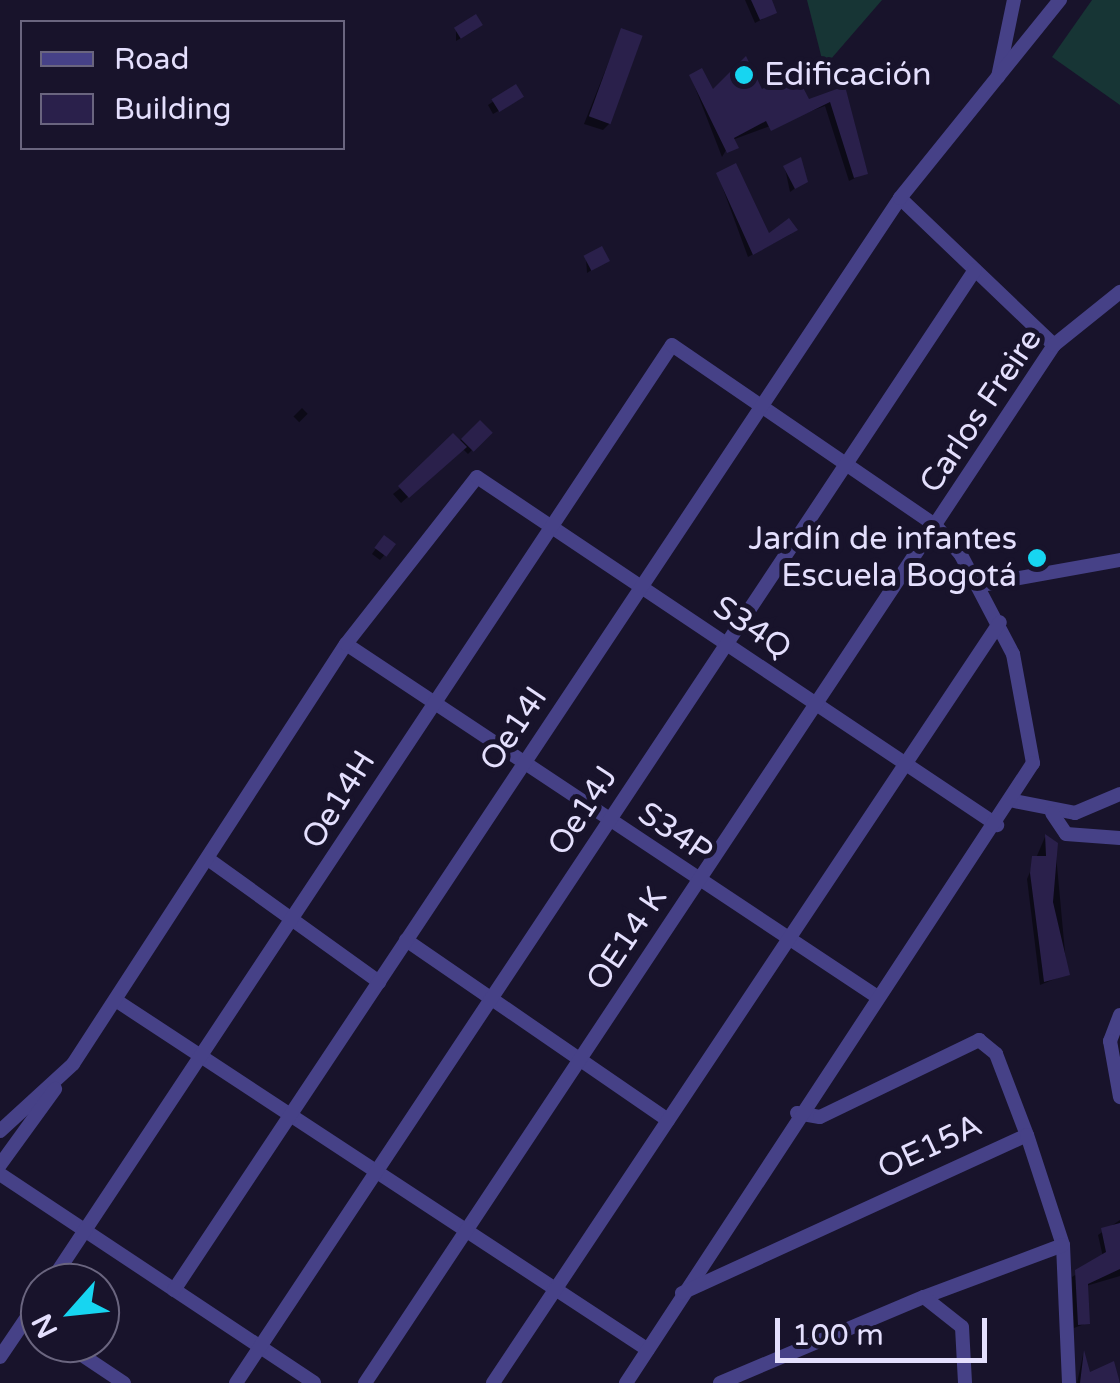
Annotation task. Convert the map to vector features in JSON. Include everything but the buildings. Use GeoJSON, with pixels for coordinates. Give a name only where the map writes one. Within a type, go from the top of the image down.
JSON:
{"type":"FeatureCollection","features":[{"type":"Feature","properties":{"kind":"street"},"geometry":{"type":"LineString","coordinates":[[998,80],[1014,0]]}},
{"type":"Feature","properties":{"kind":"street","name":"Oe14I"},"geometry":{"type":"LineString","coordinates":[[174,1290],[900,198],[1060,0]]}},
{"type":"Feature","properties":{"kind":"street"},"geometry":{"type":"LineString","coordinates":[[900,198],[1054,345]]}},
{"type":"Feature","properties":{"kind":"street","name":"Oe14J"},"geometry":{"type":"LineString","coordinates":[[236,1383],[373,1170],[610,822],[723,642],[975,270]]}},
{"type":"Feature","properties":{"kind":"street","name":"Carlos Freire"},"geometry":{"type":"LineString","coordinates":[[936,526],[1054,345],[1120,292]]}},
{"type":"Feature","properties":{"kind":"street","name":"Oe14H"},"geometry":{"type":"LineString","coordinates":[[64,1263],[294,923],[432,704],[672,345],[762,406]]}},
{"type":"Feature","properties":{"kind":"street"},"geometry":{"type":"LineString","coordinates":[[626,1383],[797,1113],[1014,801],[1033,763],[1031,728],[1000,622],[981,584],[936,526],[762,406]]}},
{"type":"Feature","properties":{"kind":"street","name":"S34Q"},"geometry":{"type":"LineString","coordinates":[[346,644],[477,476],[996,825]]}},
{"type":"Feature","properties":{"kind":"street","name":"OE14 K"},"geometry":{"type":"LineString","coordinates":[[365,1383],[936,526]]}},
{"type":"Feature","properties":{"kind":"street"},"geometry":{"type":"LineString","coordinates":[[981,584],[1120,560]]}},
{"type":"Feature","properties":{"kind":"street"},"geometry":{"type":"LineString","coordinates":[[493,1383],[1000,622]]}},
{"type":"Feature","properties":{"kind":"street"},"geometry":{"type":"LineString","coordinates":[[0,1165],[117,1001],[346,644]]}},
{"type":"Feature","properties":{"kind":"street","name":"S34P"},"geometry":{"type":"LineString","coordinates":[[346,644],[787,944],[876,996]]}},
{"type":"Feature","properties":{"kind":"street"},"geometry":{"type":"LineString","coordinates":[[1014,801],[1052,814],[1120,794]]}},
{"type":"Feature","properties":{"kind":"street"},"geometry":{"type":"LineString","coordinates":[[1052,814],[1066,834],[1120,838]]}},
{"type":"Feature","properties":{"kind":"street"},"geometry":{"type":"LineString","coordinates":[[208,860],[379,982]]}},
{"type":"Feature","properties":{"kind":"street"},"geometry":{"type":"LineString","coordinates":[[406,940],[668,1120]]}},
{"type":"Feature","properties":{"kind":"street"},"geometry":{"type":"LineString","coordinates":[[117,1001],[554,1293],[648,1350]]}},
{"type":"Feature","properties":{"kind":"street"},"geometry":{"type":"LineString","coordinates":[[1120,1015],[1110,1041],[1120,1097]]}},
{"type":"Feature","properties":{"kind":"street"},"geometry":{"type":"LineString","coordinates":[[797,1113],[820,1116],[979,1040],[996,1054],[1027,1135]]}},
{"type":"Feature","properties":{"kind":"street"},"geometry":{"type":"LineString","coordinates":[[0,1130],[73,1064]]}},
{"type":"Feature","properties":{"kind":"street","name":"OE15A"},"geometry":{"type":"LineString","coordinates":[[681,1294],[1027,1135],[1062,1245],[1069,1383]]}},
{"type":"Feature","properties":{"kind":"street"},"geometry":{"type":"LineString","coordinates":[[0,1174],[314,1383]]}},
{"type":"Feature","properties":{"kind":"street"},"geometry":{"type":"LineString","coordinates":[[720,1383],[742,1367],[1062,1245]]}},
{"type":"Feature","properties":{"kind":"street"},"geometry":{"type":"LineString","coordinates":[[924,1297],[962,1326],[965,1383]]}},
{"type":"Feature","properties":{"kind":"street"},"geometry":{"type":"LineString","coordinates":[[0,1358],[20,1327]]}},
{"type":"Feature","properties":{"kind":"street"},"geometry":{"type":"LineString","coordinates":[[94,1363],[124,1383]]}},
{"type":"Feature","properties":{"kind":"street"},"geometry":{"type":"LineString","coordinates":[[742,1367],[749,1383]]}},
{"type":"Feature","properties":{"kind":"green space"},"geometry":{"type":"Polygon","coordinates":[[[807,0],[882,0],[824,67],[807,0]]]}},
{"type":"Feature","properties":{"kind":"green space"},"geometry":{"type":"Polygon","coordinates":[[[1092,0],[1120,0],[1120,105],[1052,57],[1092,0]]]}},
{"type":"Feature","properties":{"kind":"place","name":"Edificación"},"geometry":{"type":"Point","coordinates":[744,75]}},
{"type":"Feature","properties":{"kind":"place","name":"Jardín de infantes Escuela Bogotá"},"geometry":{"type":"Point","coordinates":[1037,558]}}]}
